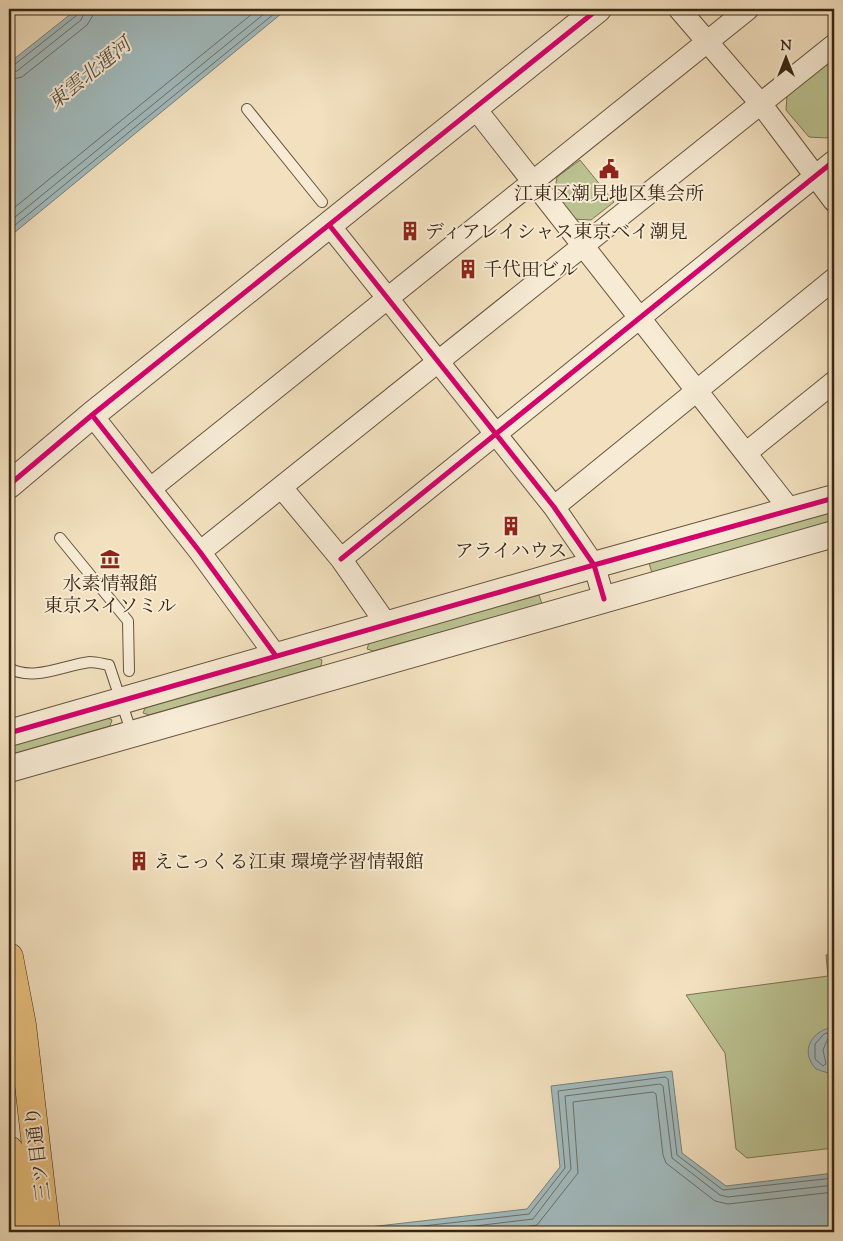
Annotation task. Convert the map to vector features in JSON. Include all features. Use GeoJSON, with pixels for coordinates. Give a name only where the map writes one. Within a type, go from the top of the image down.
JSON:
{"type":"FeatureCollection","features":[{"type":"Feature","properties":{"kind":"main road","name":"三ツ目通り"},"geometry":{"type":"LineString","coordinates":[[9,957],[22,1024],[46,1232]]}},
{"type":"Feature","properties":{"kind":"main road"},"geometry":{"type":"LineString","coordinates":[[9,1150],[19,1232]]}},
{"type":"Feature","properties":{"kind":"street"},"geometry":{"type":"LineString","coordinates":[[9,484],[326,214],[476,108],[598,9]]}},
{"type":"Feature","properties":{"kind":"street"},"geometry":{"type":"LineString","coordinates":[[679,9],[706,43],[761,104],[834,202]]}},
{"type":"Feature","properties":{"kind":"street"},"geometry":{"type":"LineString","coordinates":[[150,489],[748,9]]}},
{"type":"Feature","properties":{"kind":"street"},"geometry":{"type":"LineString","coordinates":[[200,552],[834,45]]}},
{"type":"Feature","properties":{"kind":"street"},"geometry":{"type":"LineString","coordinates":[[476,108],[791,511]]}},
{"type":"Feature","properties":{"kind":"street"},"geometry":{"type":"LineString","coordinates":[[341,559],[834,161]]}},
{"type":"Feature","properties":{"kind":"street"},"geometry":{"type":"LineString","coordinates":[[326,214],[437,362],[554,507],[594,565],[604,599]]}},
{"type":"Feature","properties":{"kind":"street"},"geometry":{"type":"LineString","coordinates":[[554,507],[834,279]]}},
{"type":"Feature","properties":{"kind":"street"},"geometry":{"type":"LineString","coordinates":[[746,453],[834,382]]}},
{"type":"Feature","properties":{"kind":"street"},"geometry":{"type":"LineString","coordinates":[[92,415],[200,552],[276,656]]}},
{"type":"Feature","properties":{"kind":"street"},"geometry":{"type":"LineString","coordinates":[[282,488],[341,559],[387,624]]}},
{"type":"Feature","properties":{"kind":"street"},"geometry":{"type":"LineString","coordinates":[[9,733],[834,498]]}},
{"type":"Feature","properties":{"kind":"street"},"geometry":{"type":"LineString","coordinates":[[9,769],[834,534]]}},
{"type":"Feature","properties":{"kind":"lane"},"geometry":{"type":"LineString","coordinates":[[247,109],[326,214]]}},
{"type":"Feature","properties":{"kind":"lane"},"geometry":{"type":"LineString","coordinates":[[60,538],[128,621],[129,671]]}},
{"type":"Feature","properties":{"kind":"lane"},"geometry":{"type":"LineString","coordinates":[[9,668],[18,674],[60,670],[91,662],[110,665],[132,734]]}},
{"type":"Feature","properties":{"kind":"green space"},"geometry":{"type":"Polygon","coordinates":[[[834,58],[834,132],[827,138],[809,137],[786,110],[787,96],[834,58]]]}},
{"type":"Feature","properties":{"kind":"green space"},"geometry":{"type":"Polygon","coordinates":[[[580,160],[614,202],[591,220],[573,219],[554,195],[557,177],[580,160]]]}},
{"type":"Feature","properties":{"kind":"green space"},"geometry":{"type":"Polygon","coordinates":[[[834,511],[834,522],[652,573],[649,563],[834,511]]]}},
{"type":"Feature","properties":{"kind":"green space"},"geometry":{"type":"Polygon","coordinates":[[[539,595],[542,604],[373,651],[367,649],[369,643],[539,595]]]}},
{"type":"Feature","properties":{"kind":"green space"},"geometry":{"type":"Polygon","coordinates":[[[318,658],[322,660],[321,666],[149,715],[143,713],[146,706],[318,658]]]}},
{"type":"Feature","properties":{"kind":"green space"},"geometry":{"type":"Polygon","coordinates":[[[107,718],[112,720],[110,726],[9,755],[9,746],[107,718]]]}},
{"type":"Feature","properties":{"kind":"green space"},"geometry":{"type":"Polygon","coordinates":[[[834,954],[834,1148],[747,1158],[736,1149],[725,1053],[686,995],[828,976],[826,955],[834,954]]]}},
{"type":"Feature","properties":{"kind":"water","name":"東雲北運河"},"geometry":{"type":"Polygon","coordinates":[[[77,9],[287,9],[9,237],[9,63],[77,9]]]}},
{"type":"Feature","properties":{"kind":"water"},"geometry":{"type":"Polygon","coordinates":[[[834,1027],[834,1039],[830,1044],[829,1052],[830,1061],[834,1062],[834,1075],[816,1069],[811,1062],[808,1049],[814,1037],[826,1029],[834,1027]]]}},
{"type":"Feature","properties":{"kind":"water"},"geometry":{"type":"Polygon","coordinates":[[[672,1071],[682,1153],[726,1186],[834,1173],[834,1232],[325,1232],[527,1209],[560,1167],[551,1086],[672,1071]]]}},
{"type":"Feature","properties":{"kind":"cycle path"},"geometry":{"type":"LineString","coordinates":[[9,485],[92,415],[598,9]]}},
{"type":"Feature","properties":{"kind":"cycle path"},"geometry":{"type":"LineString","coordinates":[[341,559],[834,161]]}},
{"type":"Feature","properties":{"kind":"cycle path"},"geometry":{"type":"LineString","coordinates":[[330,226],[554,507],[594,565],[604,599]]}},
{"type":"Feature","properties":{"kind":"cycle path"},"geometry":{"type":"LineString","coordinates":[[92,415],[200,552],[276,656]]}},
{"type":"Feature","properties":{"kind":"cycle path"},"geometry":{"type":"LineString","coordinates":[[9,733],[834,498]]}},
{"type":"Feature","properties":{"kind":"place","name":"江東区潮見地区集会所"},"geometry":{"type":"Point","coordinates":[609,169]}},
{"type":"Feature","properties":{"kind":"place","name":"ディアレイシャス東京ベイ潮見"},"geometry":{"type":"Point","coordinates":[410,231]}},
{"type":"Feature","properties":{"kind":"place","name":"千代田ビル"},"geometry":{"type":"Point","coordinates":[468,269]}},
{"type":"Feature","properties":{"kind":"place","name":"アライハウス"},"geometry":{"type":"Point","coordinates":[511,526]}},
{"type":"Feature","properties":{"kind":"place","name":"水素情報館 東京スイソミル"},"geometry":{"type":"Point","coordinates":[110,559]}},
{"type":"Feature","properties":{"kind":"place","name":"えこっくる江東 環境学習情報館"},"geometry":{"type":"Point","coordinates":[139,861]}}]}
